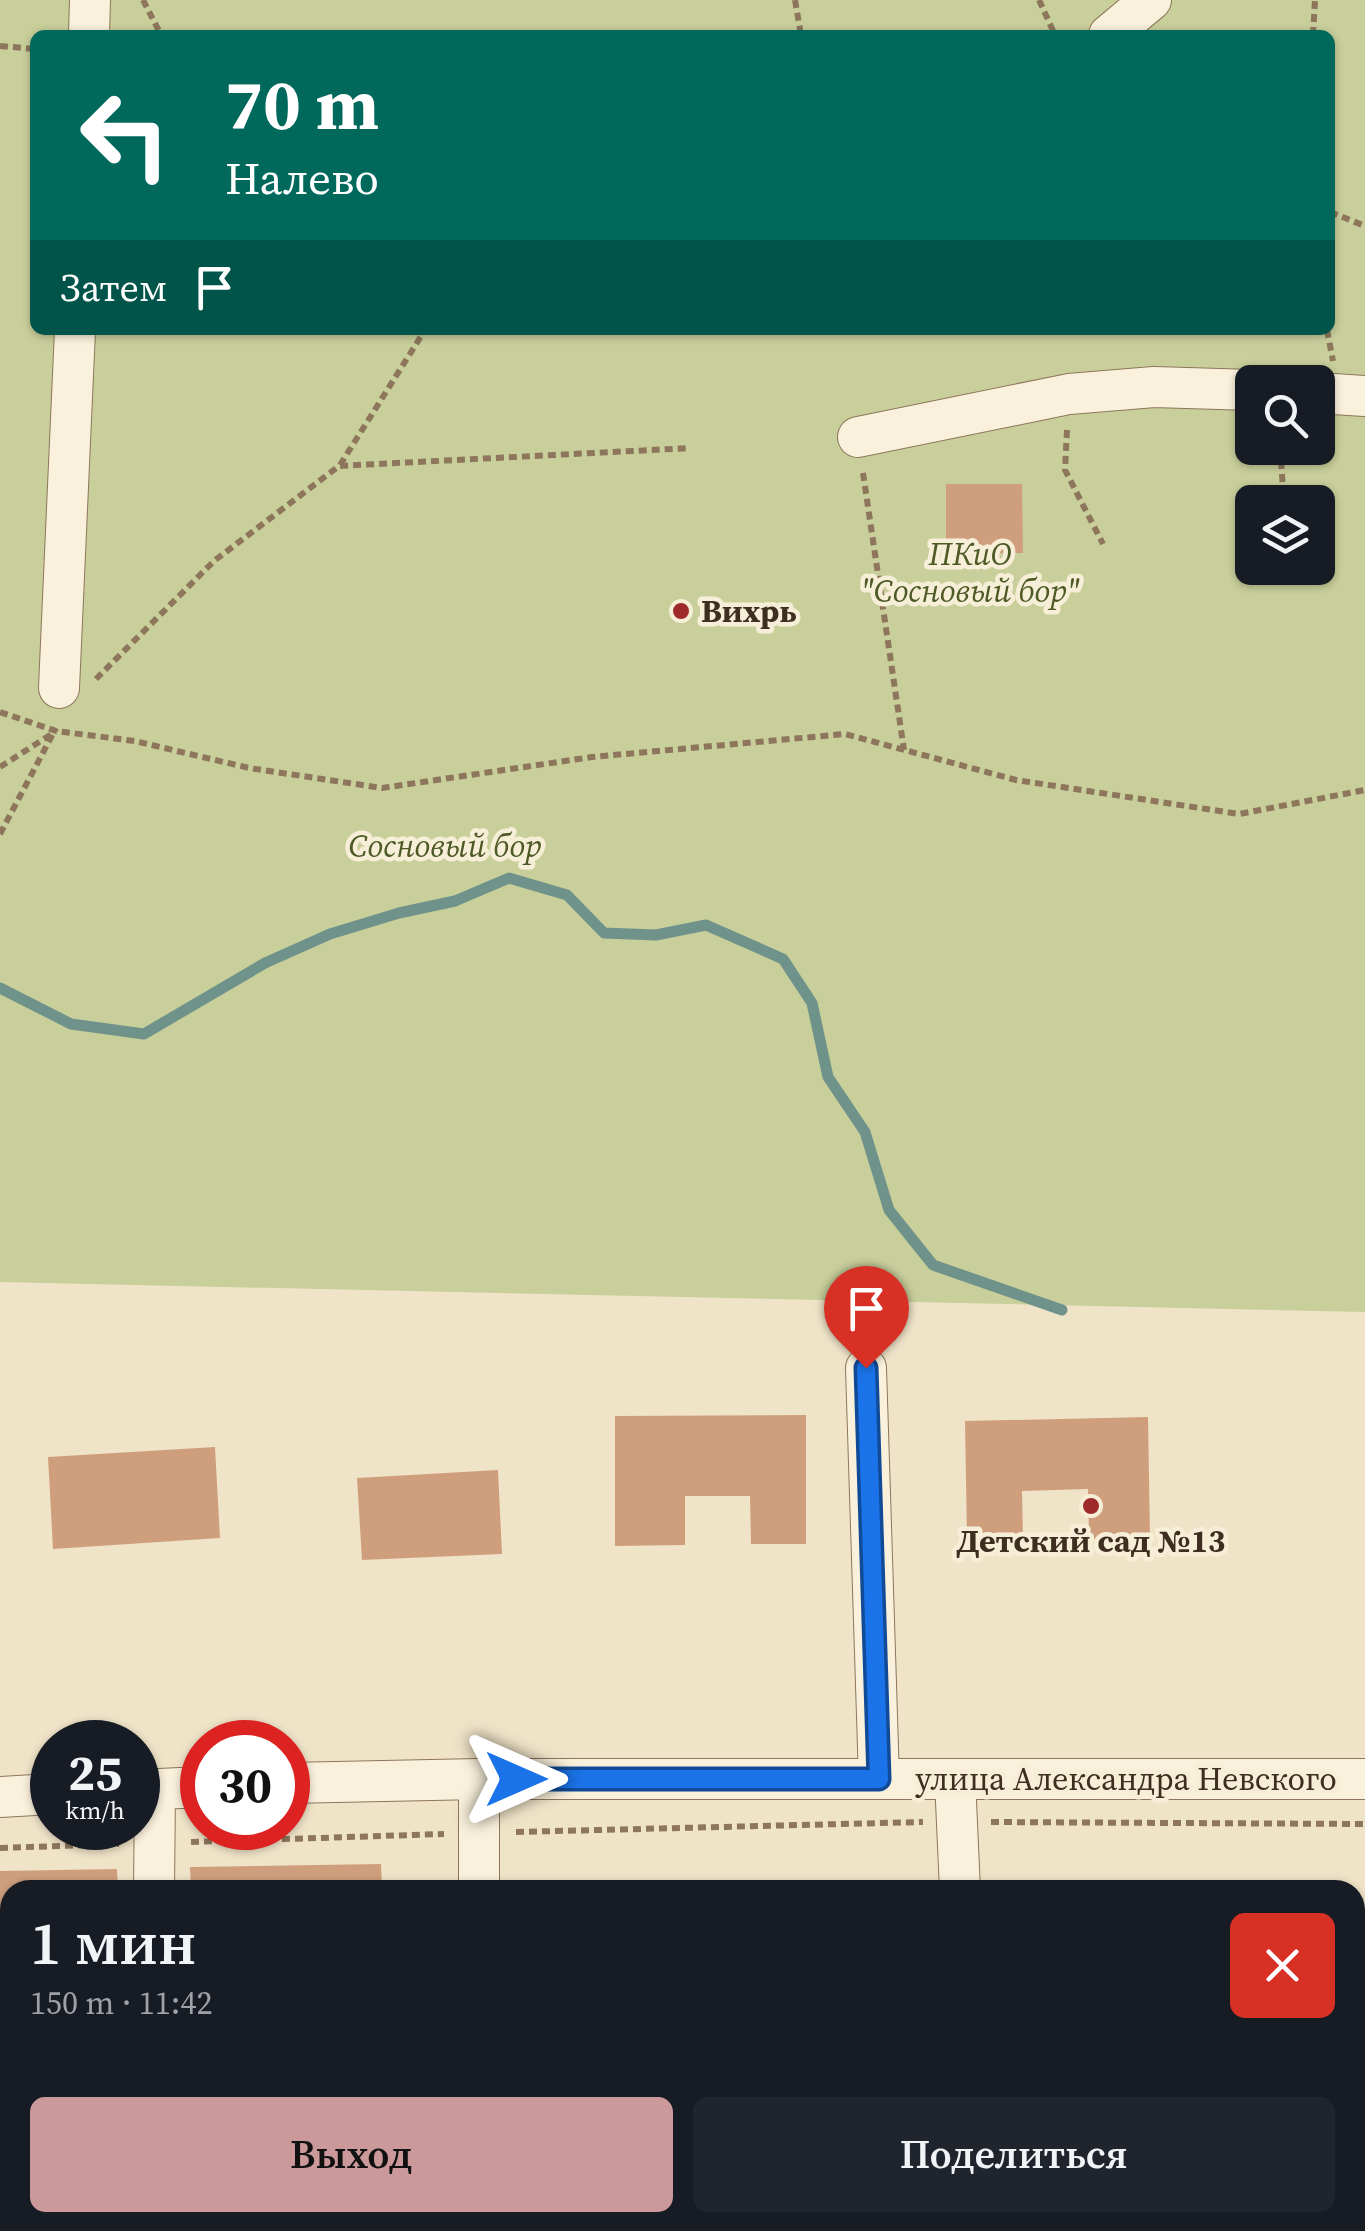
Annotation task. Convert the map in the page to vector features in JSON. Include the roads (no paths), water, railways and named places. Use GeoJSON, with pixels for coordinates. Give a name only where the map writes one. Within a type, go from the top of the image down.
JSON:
{"type":"FeatureCollection","features":[{"type":"Feature","properties":{"kind":"street"},"geometry":{"type":"LineString","coordinates":[[88,30],[90,0]]}},
{"type":"Feature","properties":{"kind":"street"},"geometry":{"type":"LineString","coordinates":[[1115,30],[1152,0]]}},
{"type":"Feature","properties":{"kind":"street"},"geometry":{"type":"LineString","coordinates":[[69,698],[75,335]]}},
{"type":"Feature","properties":{"kind":"street"},"geometry":{"type":"LineString","coordinates":[[858,437],[1069,394],[1154,387],[1235,389]]}},
{"type":"Feature","properties":{"kind":"street"},"geometry":{"type":"LineString","coordinates":[[1335,393],[1365,396]]}},
{"type":"Feature","properties":{"kind":"street"},"geometry":{"type":"LineString","coordinates":[[866,1368],[879,1779]]}},
{"type":"Feature","properties":{"kind":"street"},"geometry":{"type":"LineString","coordinates":[[479,1779],[479,1880]]}},
{"type":"Feature","properties":{"kind":"street","name":"улица Александра Невского"},"geometry":{"type":"LineString","coordinates":[[310,1783],[479,1779],[1365,1779]]}},
{"type":"Feature","properties":{"kind":"street"},"geometry":{"type":"LineString","coordinates":[[954,1779],[959,1880]]}},
{"type":"Feature","properties":{"kind":"street"},"geometry":{"type":"LineString","coordinates":[[0,1797],[30,1795]]}},
{"type":"Feature","properties":{"kind":"street"},"geometry":{"type":"LineString","coordinates":[[154,1850],[154,1880]]}},
{"type":"Feature","properties":{"kind":"waterway"},"geometry":{"type":"LineString","coordinates":[[0,988],[71,1024],[144,1034],[265,963],[330,934],[455,901],[509,878],[567,895],[604,933],[656,935],[706,925],[783,959],[812,1003],[828,1077],[865,1132],[889,1210],[933,1265],[1062,1310]]}},
{"type":"Feature","properties":{"kind":"place","name":"Вихрь"},"geometry":{"type":"Point","coordinates":[681,611]}},
{"type":"Feature","properties":{"kind":"place","name":"Детский сад №13"},"geometry":{"type":"Point","coordinates":[1091,1506]}},
{"type":"Feature","properties":{"kind":"park label","name":"ПКиО \"Сосновый бор\""},"geometry":{"type":"Point","coordinates":[970,572]}},
{"type":"Feature","properties":{"kind":"park label","name":"Сосновый бор"},"geometry":{"type":"Point","coordinates":[445,846]}}]}
